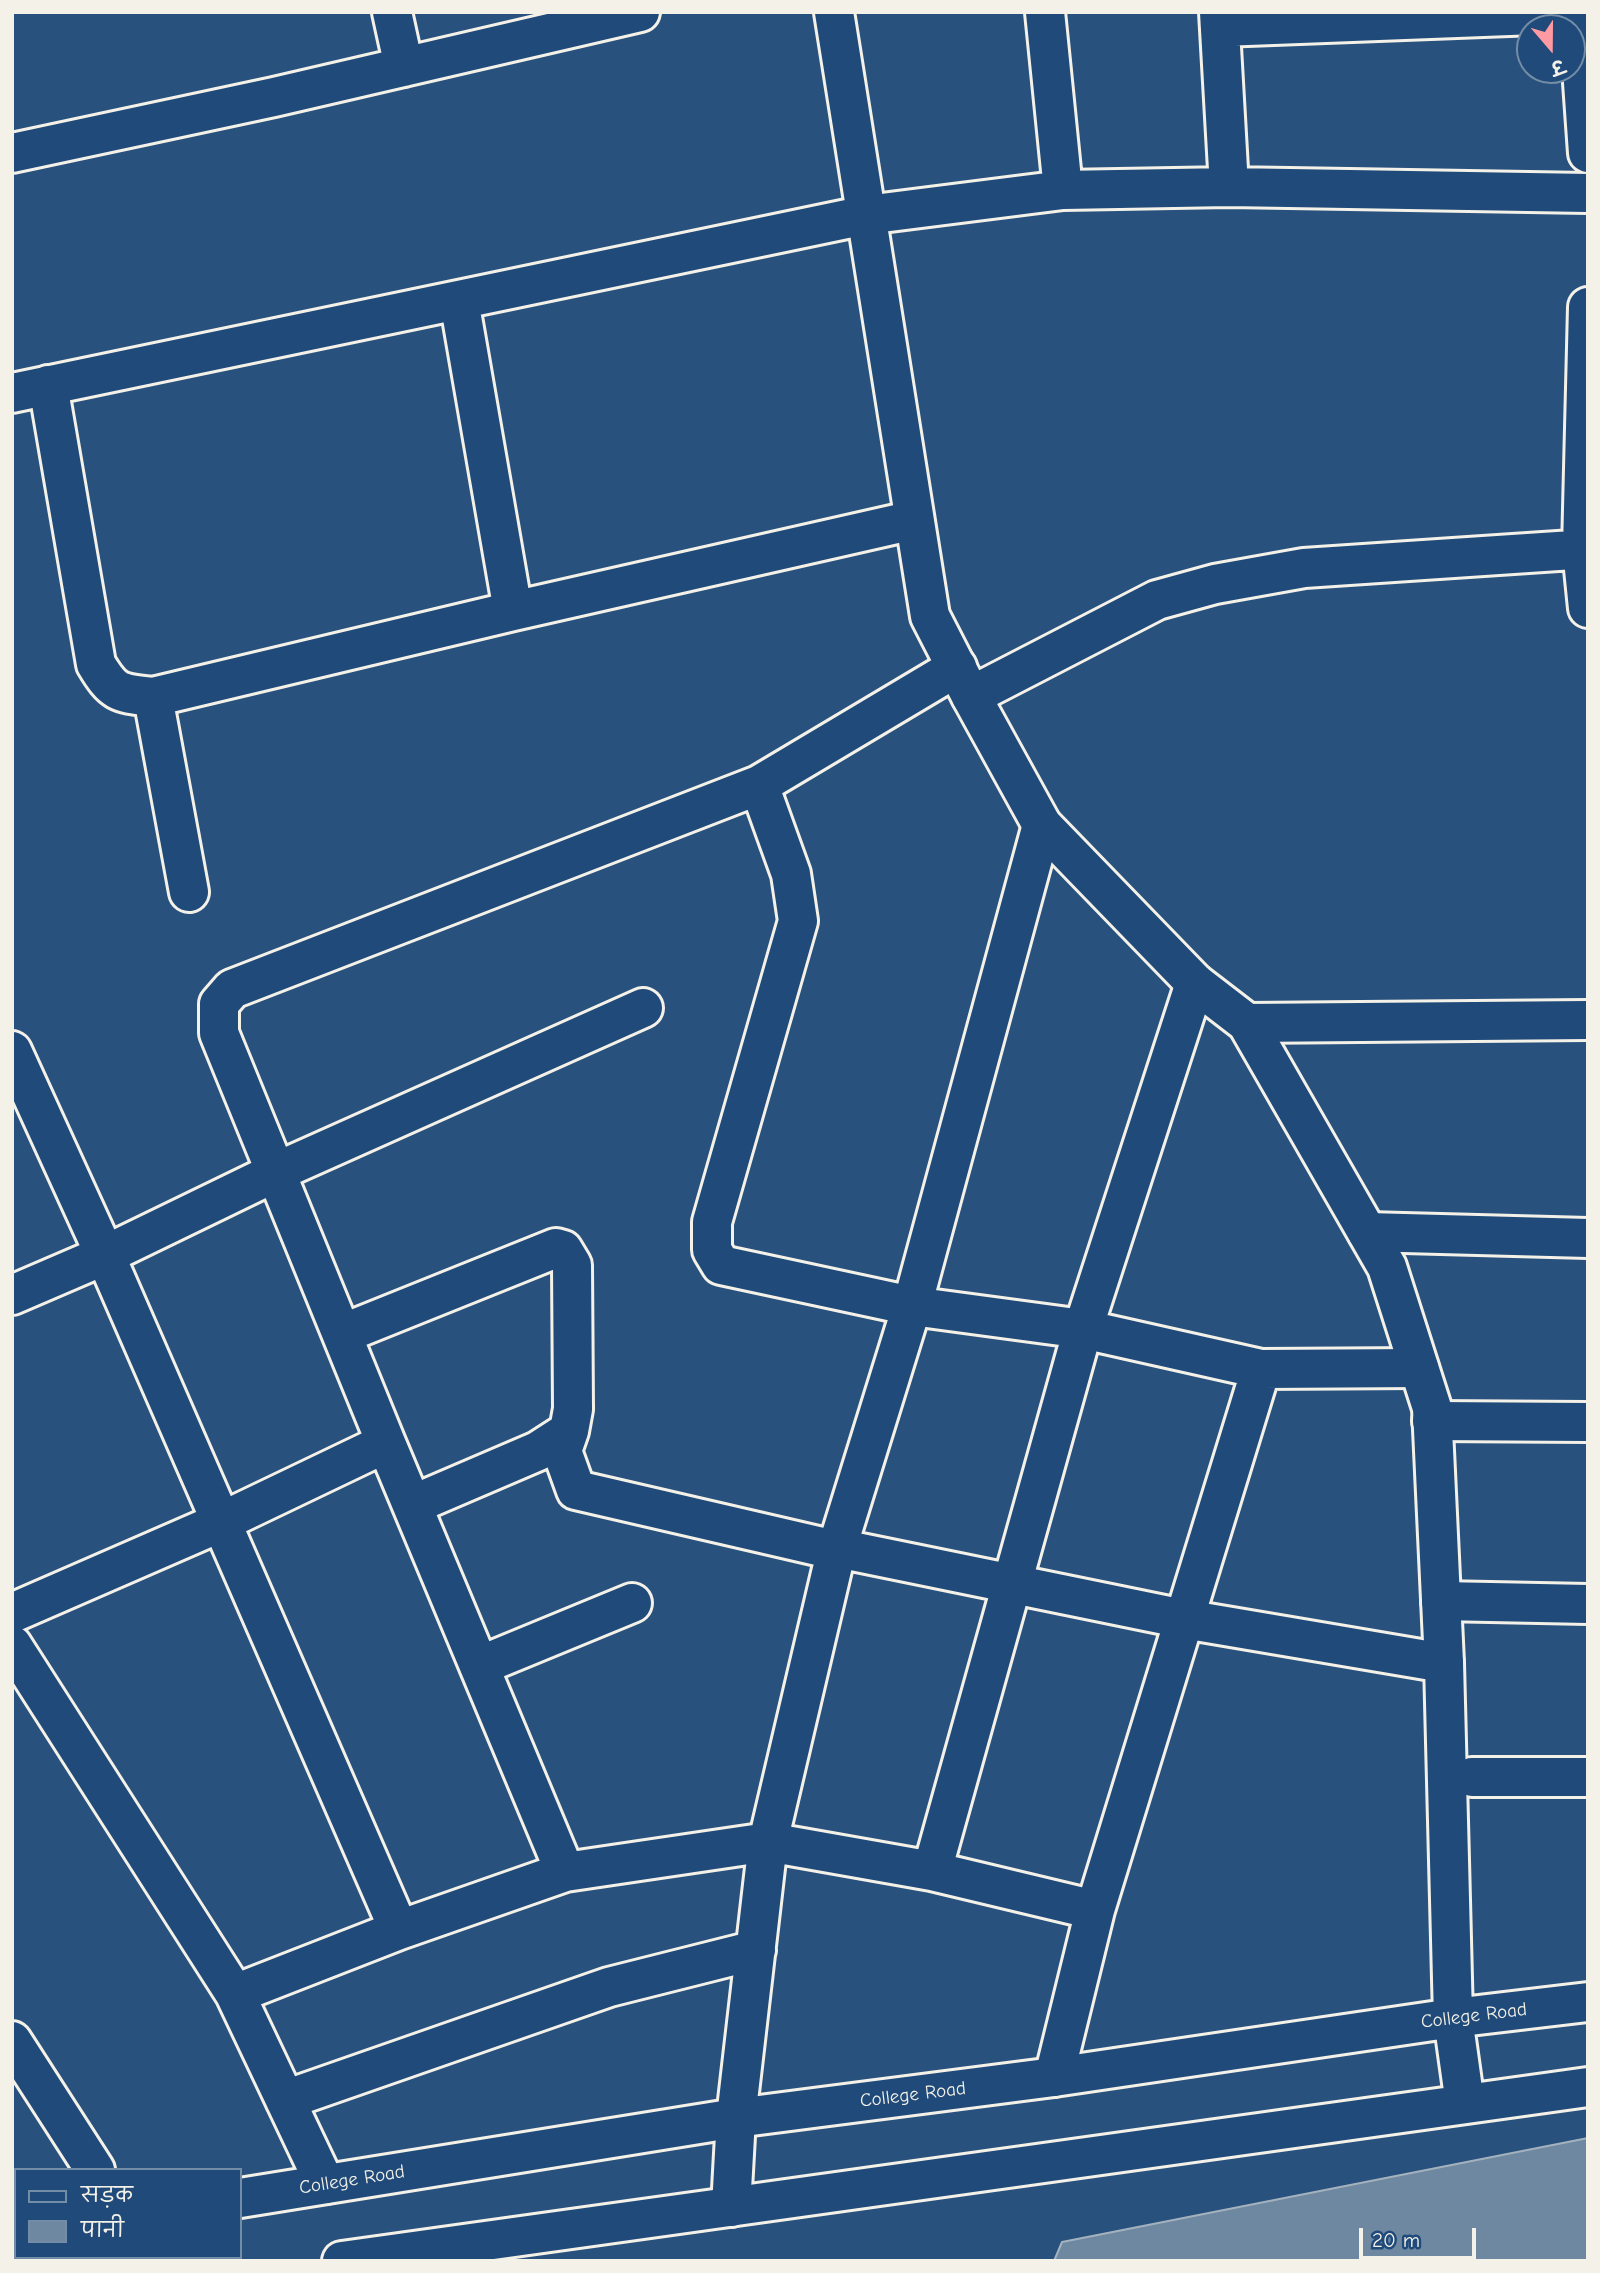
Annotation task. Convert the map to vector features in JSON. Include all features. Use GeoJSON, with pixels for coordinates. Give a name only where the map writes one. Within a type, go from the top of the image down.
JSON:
{"type":"FeatureCollection","features":[{"type":"Feature","properties":{"kind":"street"},"geometry":{"type":"LineString","coordinates":[[392,12],[404,67]]}},
{"type":"Feature","properties":{"kind":"street"},"geometry":{"type":"LineString","coordinates":[[12,153],[640,12]]}},
{"type":"Feature","properties":{"kind":"street"},"geometry":{"type":"LineString","coordinates":[[834,12],[930,615],[1042,825],[1195,983],[1247,1023],[1387,1267],[1432,1408],[1444,1663],[1453,2018],[1465,2104]]}},
{"type":"Feature","properties":{"kind":"street"},"geometry":{"type":"LineString","coordinates":[[1045,12],[1063,190]]}},
{"type":"Feature","properties":{"kind":"street"},"geometry":{"type":"LineString","coordinates":[[1229,187],[1220,20],[1581,13],[1588,153]]}},
{"type":"Feature","properties":{"kind":"street"},"geometry":{"type":"LineString","coordinates":[[914,520],[513,611],[153,697],[127,694],[109,686],[96,664],[30,389],[866,215],[1063,190],[1229,187],[1588,193]]}},
{"type":"Feature","properties":{"kind":"street"},"geometry":{"type":"LineString","coordinates":[[459,300],[513,611]]}},
{"type":"Feature","properties":{"kind":"street"},"geometry":{"type":"LineString","coordinates":[[1588,306],[1585,549],[1588,608]]}},
{"type":"Feature","properties":{"kind":"street"},"geometry":{"type":"LineString","coordinates":[[565,1872],[219,1033],[219,1004],[232,989],[759,785],[964,681],[1157,600],[1215,584],[1304,568],[1585,549]]}},
{"type":"Feature","properties":{"kind":"street"},"geometry":{"type":"LineString","coordinates":[[153,697],[189,892]]}},
{"type":"Feature","properties":{"kind":"street"},"geometry":{"type":"LineString","coordinates":[[759,785],[792,874],[798,921],[712,1222],[712,1250],[722,1265],[912,1306],[1083,1329],[1261,1369],[1419,1368]]}},
{"type":"Feature","properties":{"kind":"street"},"geometry":{"type":"LineString","coordinates":[[731,2207],[736,2119],[768,1842],[837,1548],[912,1306],[1042,825]]}},
{"type":"Feature","properties":{"kind":"street"},"geometry":{"type":"LineString","coordinates":[[932,1871],[1083,1329],[1195,983]]}},
{"type":"Feature","properties":{"kind":"street"},"geometry":{"type":"LineString","coordinates":[[12,1295],[105,1255],[276,1172],[643,1008]]}},
{"type":"Feature","properties":{"kind":"street"},"geometry":{"type":"LineString","coordinates":[[1247,1023],[1588,1020]]}},
{"type":"Feature","properties":{"kind":"street"},"geometry":{"type":"LineString","coordinates":[[12,1051],[105,1255],[398,1930]]}},
{"type":"Feature","properties":{"kind":"street"},"geometry":{"type":"LineString","coordinates":[[1367,1232],[1588,1238]]}},
{"type":"Feature","properties":{"kind":"street"},"geometry":{"type":"LineString","coordinates":[[342,1334],[556,1248],[563,1250],[572,1265],[573,1409],[562,1451],[576,1490],[822,1547],[1011,1585],[1184,1619],[1444,1663]]}},
{"type":"Feature","properties":{"kind":"street"},"geometry":{"type":"LineString","coordinates":[[1054,2077],[1095,1910],[1261,1369]]}},
{"type":"Feature","properties":{"kind":"street"},"geometry":{"type":"LineString","coordinates":[[1432,1421],[1588,1422]]}},
{"type":"Feature","properties":{"kind":"street"},"geometry":{"type":"LineString","coordinates":[[412,1505],[538,1451],[569,1431]]}},
{"type":"Feature","properties":{"kind":"street"},"geometry":{"type":"LineString","coordinates":[[12,1613],[221,1522],[386,1443]]}},
{"type":"Feature","properties":{"kind":"street"},"geometry":{"type":"LineString","coordinates":[[1441,1601],[1588,1604]]}},
{"type":"Feature","properties":{"kind":"street"},"geometry":{"type":"LineString","coordinates":[[479,1666],[632,1603]]}},
{"type":"Feature","properties":{"kind":"street"},"geometry":{"type":"LineString","coordinates":[[12,1645],[235,1994],[325,2184]]}},
{"type":"Feature","properties":{"kind":"street"},"geometry":{"type":"LineString","coordinates":[[1472,1777],[1588,1776]]}},
{"type":"Feature","properties":{"kind":"street"},"geometry":{"type":"LineString","coordinates":[[235,1994],[398,1930],[565,1872],[768,1842],[932,1871],[1095,1910]]}},
{"type":"Feature","properties":{"kind":"street"},"geometry":{"type":"LineString","coordinates":[[285,2100],[609,1987],[756,1950]]}},
{"type":"Feature","properties":{"kind":"street","name":"College Road"},"geometry":{"type":"LineString","coordinates":[[242,2198],[736,2119],[1054,2077],[1453,2018],[1588,2002]]}},
{"type":"Feature","properties":{"kind":"street"},"geometry":{"type":"LineString","coordinates":[[12,2041],[93,2168]]}},
{"type":"Feature","properties":{"kind":"street"},"geometry":{"type":"LineString","coordinates":[[342,2261],[1588,2087]]}},
{"type":"Feature","properties":{"kind":"water"},"geometry":{"type":"Polygon","coordinates":[[[1588,2138],[1588,2261],[1054,2261],[1062,2242],[1588,2138]]]}}]}
